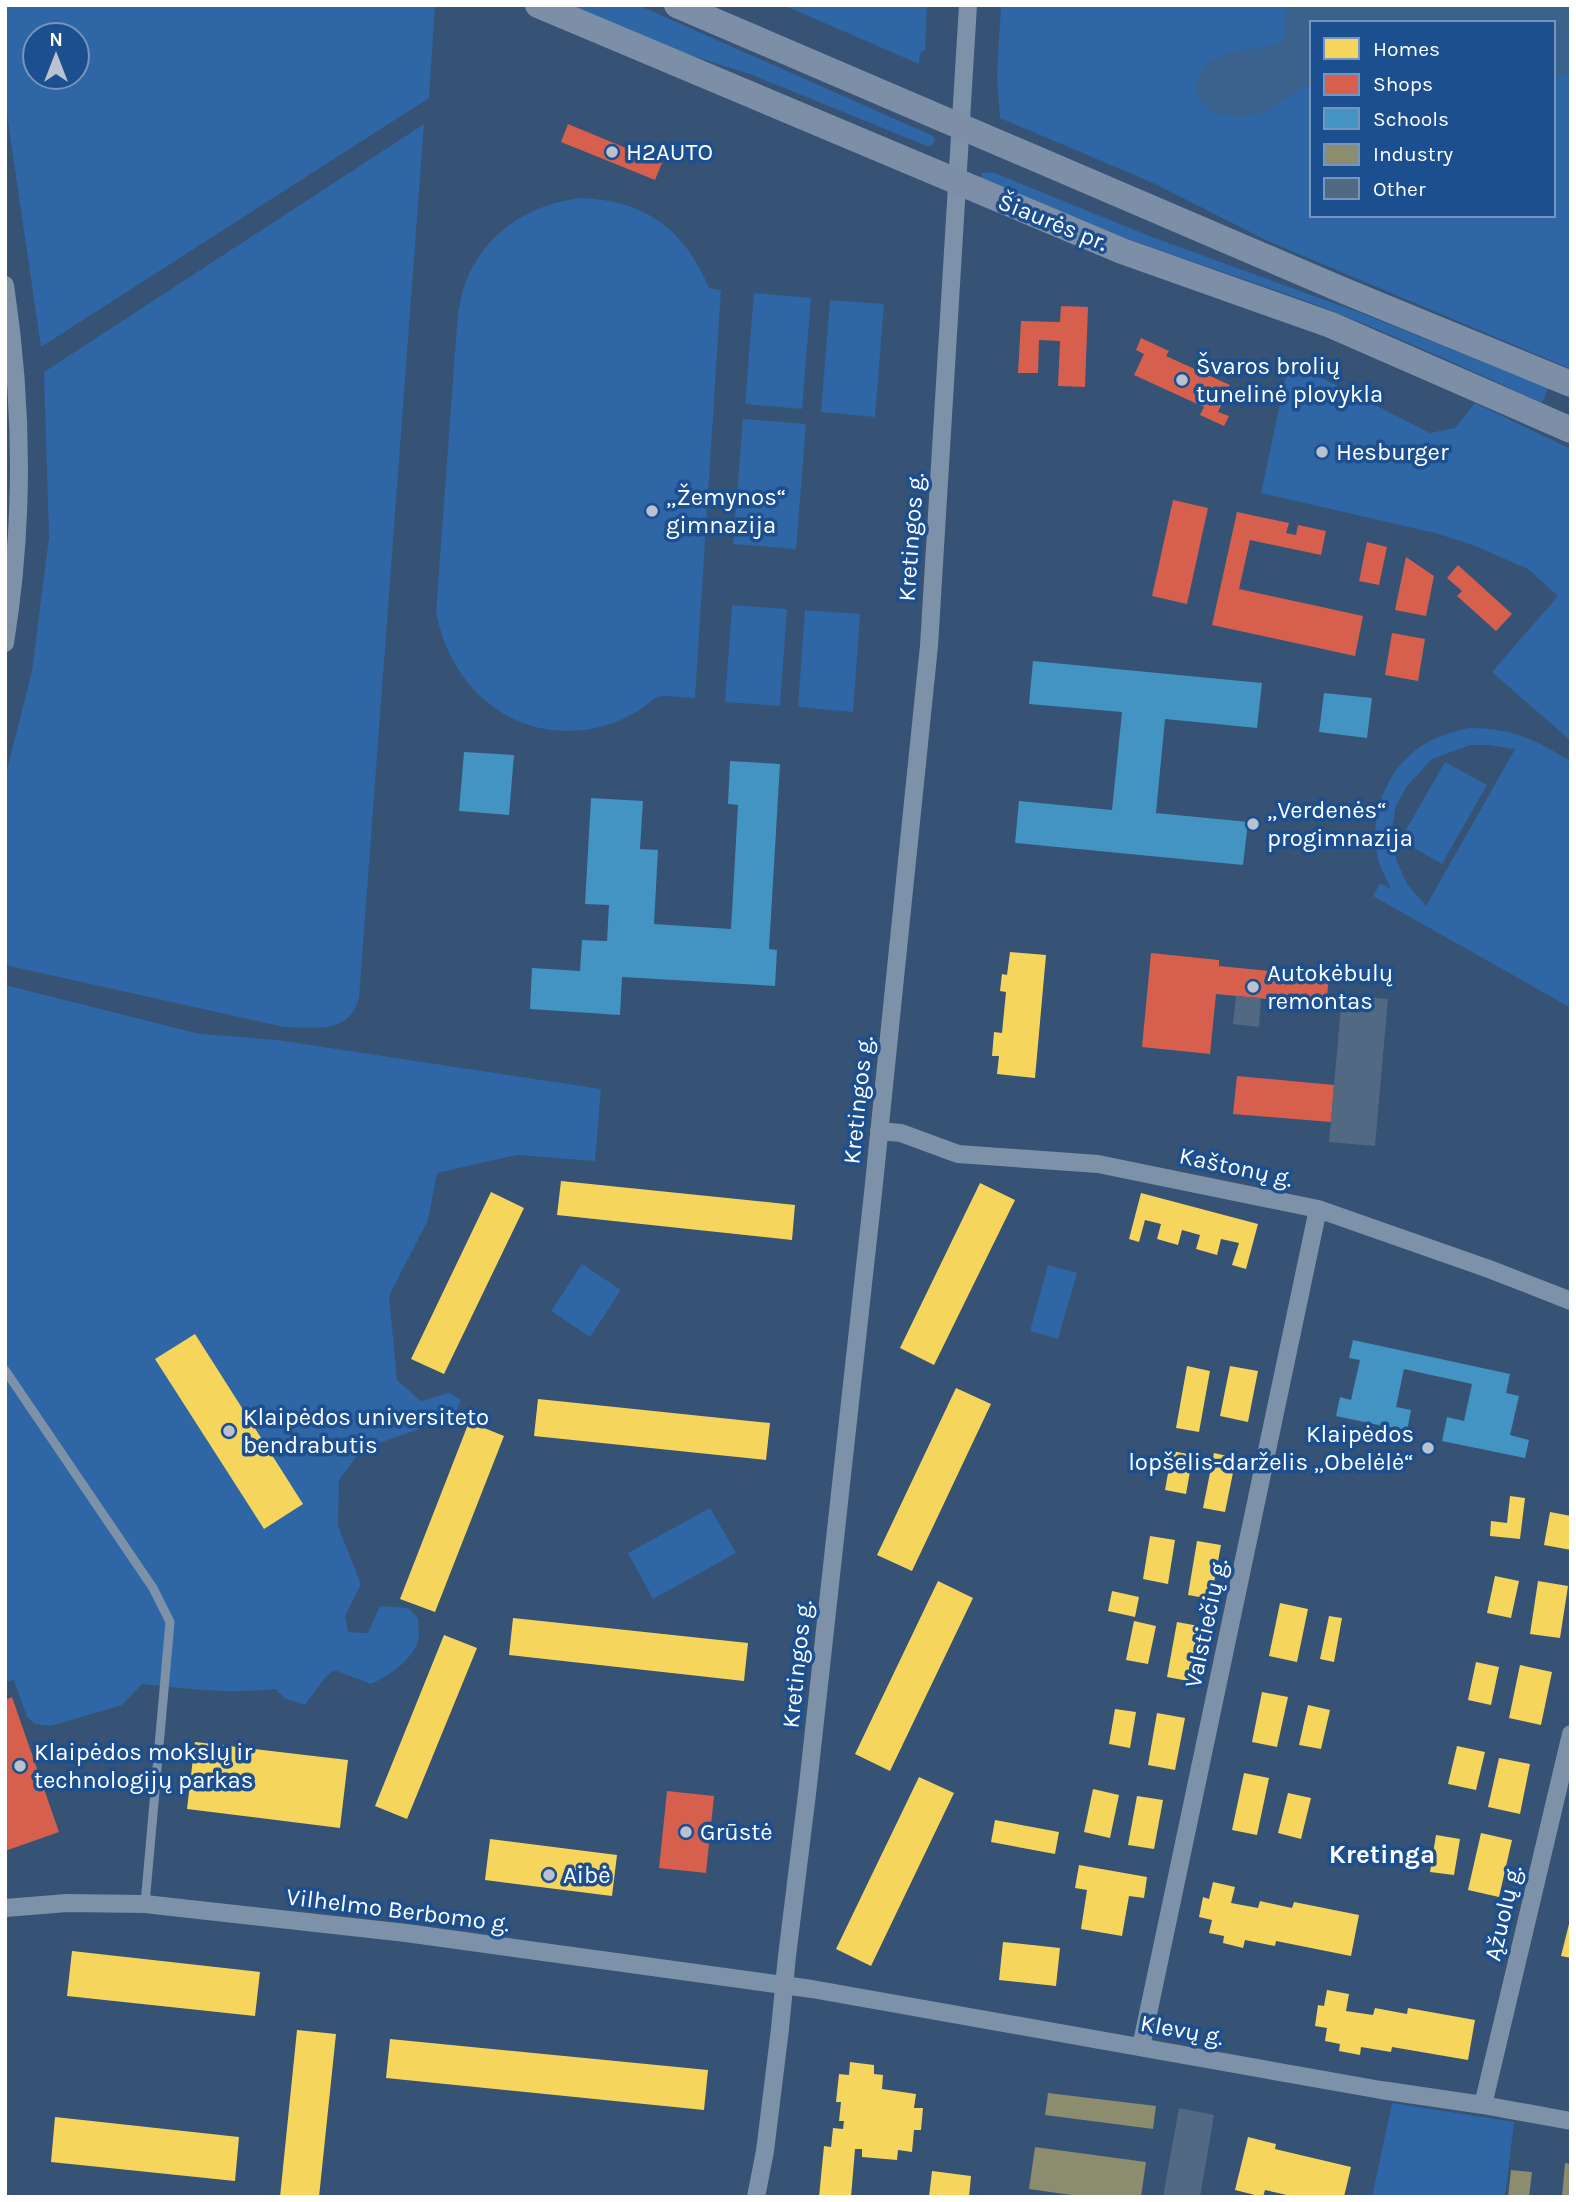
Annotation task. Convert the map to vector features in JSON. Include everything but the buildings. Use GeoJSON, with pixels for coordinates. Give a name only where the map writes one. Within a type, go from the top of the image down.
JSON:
{"type":"FeatureCollection","features":[{"type":"Feature","properties":{"kind":"main road","name":"Šiaurės pr."},"geometry":{"type":"LineString","coordinates":[[538,5],[1122,251],[1331,325],[1565,428]]}},
{"type":"Feature","properties":{"kind":"main road","name":"Šiaurės pr."},"geometry":{"type":"LineString","coordinates":[[677,5],[1336,287],[1571,384]]}},
{"type":"Feature","properties":{"kind":"main road"},"geometry":{"type":"LineString","coordinates":[[1565,428],[1559,410],[1566,394],[1571,392]]}},
{"type":"Feature","properties":{"kind":"street","name":"Kretingos g."},"geometry":{"type":"LineString","coordinates":[[756,2197],[765,2151],[809,1780],[929,646],[968,5]]}},
{"type":"Feature","properties":{"kind":"street"},"geometry":{"type":"LineString","coordinates":[[5,285],[15,379],[20,477],[17,551],[5,643]]}},
{"type":"Feature","properties":{"kind":"street","name":"Kaštonų g."},"geometry":{"type":"LineString","coordinates":[[879,1131],[901,1133],[958,1154],[1098,1164],[1318,1209],[1571,1301]]}},
{"type":"Feature","properties":{"kind":"street","name":"Valstiečių g."},"geometry":{"type":"LineString","coordinates":[[1141,2048],[1318,1209]]}},
{"type":"Feature","properties":{"kind":"street","name":"Ąžuolų g."},"geometry":{"type":"LineString","coordinates":[[1483,2105],[1571,1734]]}},
{"type":"Feature","properties":{"kind":"street","name":"Vilhelmo Berbomo g."},"geometry":{"type":"LineString","coordinates":[[5,1908],[67,1903],[145,1904],[406,1933],[784,1985]]}},
{"type":"Feature","properties":{"kind":"street","name":"Klevų g."},"geometry":{"type":"LineString","coordinates":[[784,1985],[1571,2121]]}},
{"type":"Feature","properties":{"kind":"lane"},"geometry":{"type":"LineString","coordinates":[[5,1370],[153,1588],[170,1622],[145,1904]]}},
{"type":"Feature","properties":{"kind":"shaded area"},"geometry":{"type":"Polygon","coordinates":[[[5,5],[435,5],[429,98],[41,347],[5,101],[5,5]]]}},
{"type":"Feature","properties":{"kind":"shaded area"},"geometry":{"type":"Polygon","coordinates":[[[569,5],[638,5],[931,135],[935,138],[932,146],[750,74],[667,48],[569,5]]]}},
{"type":"Feature","properties":{"kind":"shaded area"},"geometry":{"type":"Polygon","coordinates":[[[783,5],[927,5],[925,50],[920,53],[919,64],[783,5]]]}},
{"type":"Feature","properties":{"kind":"shaded area"},"geometry":{"type":"Polygon","coordinates":[[[1001,5],[1571,5],[1571,369],[1268,241],[1153,183],[1000,118],[997,76],[1001,5]]]}},
{"type":"Feature","properties":{"kind":"shaded area"},"geometry":{"type":"Polygon","coordinates":[[[1286,5],[1571,5],[1571,70],[1555,79],[1555,21],[1310,21],[1310,86],[1294,92],[1271,109],[1252,115],[1229,116],[1218,113],[1201,101],[1197,89],[1198,79],[1202,69],[1212,60],[1232,52],[1264,47],[1284,40],[1286,5]]]}},
{"type":"Feature","properties":{"kind":"shaded area"},"geometry":{"type":"Polygon","coordinates":[[[424,124],[359,998],[355,1008],[338,1024],[311,1028],[284,1027],[5,965],[5,778],[32,671],[49,537],[44,372],[424,124]]]}},
{"type":"Feature","properties":{"kind":"shaded area"},"geometry":{"type":"Polygon","coordinates":[[[992,172],[1152,237],[1361,313],[1548,388],[1542,403],[1333,312],[1059,213],[980,178],[982,173],[992,172]]]}},
{"type":"Feature","properties":{"kind":"shaded area"},"geometry":{"type":"Polygon","coordinates":[[[583,198],[626,205],[661,222],[688,250],[709,288],[721,290],[695,698],[657,697],[618,721],[600,727],[570,731],[542,728],[516,720],[493,707],[473,689],[456,666],[444,641],[436,612],[458,312],[465,285],[485,248],[512,223],[546,206],[583,198]]]}},
{"type":"Feature","properties":{"kind":"shaded area"},"geometry":{"type":"Polygon","coordinates":[[[754,293],[811,298],[802,409],[745,404],[754,293]]]}},
{"type":"Feature","properties":{"kind":"shaded area"},"geometry":{"type":"Polygon","coordinates":[[[830,300],[884,304],[875,417],[821,412],[830,300]]]}},
{"type":"Feature","properties":{"kind":"shaded area"},"geometry":{"type":"Polygon","coordinates":[[[1289,361],[1430,433],[1455,428],[1475,403],[1571,449],[1571,741],[1492,672],[1558,596],[1528,569],[1473,545],[1435,533],[1261,493],[1289,361]]]}},
{"type":"Feature","properties":{"kind":"shaded area"},"geometry":{"type":"Polygon","coordinates":[[[743,419],[806,424],[796,549],[733,544],[743,419]]]}},
{"type":"Feature","properties":{"kind":"shaded area"},"geometry":{"type":"Polygon","coordinates":[[[732,605],[787,609],[780,706],[725,702],[732,605]]]}},
{"type":"Feature","properties":{"kind":"shaded area"},"geometry":{"type":"Polygon","coordinates":[[[805,610],[860,614],[853,712],[798,707],[805,610]]]}},
{"type":"Feature","properties":{"kind":"shaded area"},"geometry":{"type":"Polygon","coordinates":[[[1468,728],[1498,730],[1522,736],[1571,761],[1571,1008],[1373,896],[1380,883],[1391,889],[1379,863],[1376,843],[1378,811],[1390,780],[1410,755],[1423,745],[1468,728]],[[1470,745],[1432,759],[1407,786],[1396,805],[1391,835],[1396,859],[1407,884],[1426,906],[1515,749],[1470,745]]]}},
{"type":"Feature","properties":{"kind":"shaded area"},"geometry":{"type":"Polygon","coordinates":[[[1445,762],[1487,785],[1442,864],[1400,840],[1445,762]]]}},
{"type":"Feature","properties":{"kind":"shaded area"},"geometry":{"type":"Polygon","coordinates":[[[5,985],[200,1034],[277,1040],[601,1089],[595,1161],[517,1155],[437,1173],[428,1220],[389,1296],[397,1380],[421,1401],[449,1393],[461,1400],[454,1417],[362,1449],[339,1480],[338,1526],[361,1584],[345,1616],[348,1632],[368,1633],[380,1606],[408,1608],[418,1618],[419,1639],[411,1655],[378,1681],[371,1684],[334,1670],[305,1705],[284,1698],[276,1689],[225,1691],[142,1684],[122,1705],[51,1726],[35,1724],[27,1717],[14,1680],[5,1682],[5,985]]]}},
{"type":"Feature","properties":{"kind":"shaded area"},"geometry":{"type":"Polygon","coordinates":[[[582,1264],[621,1290],[590,1337],[551,1311],[582,1264]]]}},
{"type":"Feature","properties":{"kind":"shaded area"},"geometry":{"type":"Polygon","coordinates":[[[1048,1265],[1077,1273],[1058,1339],[1030,1331],[1048,1265]]]}},
{"type":"Feature","properties":{"kind":"shaded area"},"geometry":{"type":"Polygon","coordinates":[[[710,1508],[736,1553],[653,1599],[628,1553],[710,1508]]]}},
{"type":"Feature","properties":{"kind":"shaded area"},"geometry":{"type":"Polygon","coordinates":[[[1392,2103],[1514,2122],[1505,2197],[1372,2197],[1392,2103]]]}},
{"type":"Feature","properties":{"kind":"place","name":"H2AUTO"},"geometry":{"type":"Point","coordinates":[612,152]}},
{"type":"Feature","properties":{"kind":"place","name":"Švaros brolių tunelinė plovykla"},"geometry":{"type":"Point","coordinates":[1182,380]}},
{"type":"Feature","properties":{"kind":"place","name":"Hesburger"},"geometry":{"type":"Point","coordinates":[1322,452]}},
{"type":"Feature","properties":{"kind":"place","name":"„Žemynos“ gimnazija"},"geometry":{"type":"Point","coordinates":[652,511]}},
{"type":"Feature","properties":{"kind":"place","name":"„Verdenės“ progimnazija"},"geometry":{"type":"Point","coordinates":[1253,824]}},
{"type":"Feature","properties":{"kind":"place","name":"Autokėbulų remontas"},"geometry":{"type":"Point","coordinates":[1253,987]}},
{"type":"Feature","properties":{"kind":"place","name":"Klaipėdos universiteto bendrabutis"},"geometry":{"type":"Point","coordinates":[229,1431]}},
{"type":"Feature","properties":{"kind":"place","name":"Klaipėdos lopšelis-darželis „Obelėlė“"},"geometry":{"type":"Point","coordinates":[1428,1448]}},
{"type":"Feature","properties":{"kind":"place","name":"Klaipėdos mokslų ir technologijų parkas"},"geometry":{"type":"Point","coordinates":[20,1766]}},
{"type":"Feature","properties":{"kind":"place","name":"Grūstė"},"geometry":{"type":"Point","coordinates":[686,1832]}},
{"type":"Feature","properties":{"kind":"place","name":"Aibė"},"geometry":{"type":"Point","coordinates":[549,1875]}},
{"type":"Feature","properties":{"kind":"district","name":"Kretinga"},"geometry":{"type":"Point","coordinates":[1382,1854]}}]}
